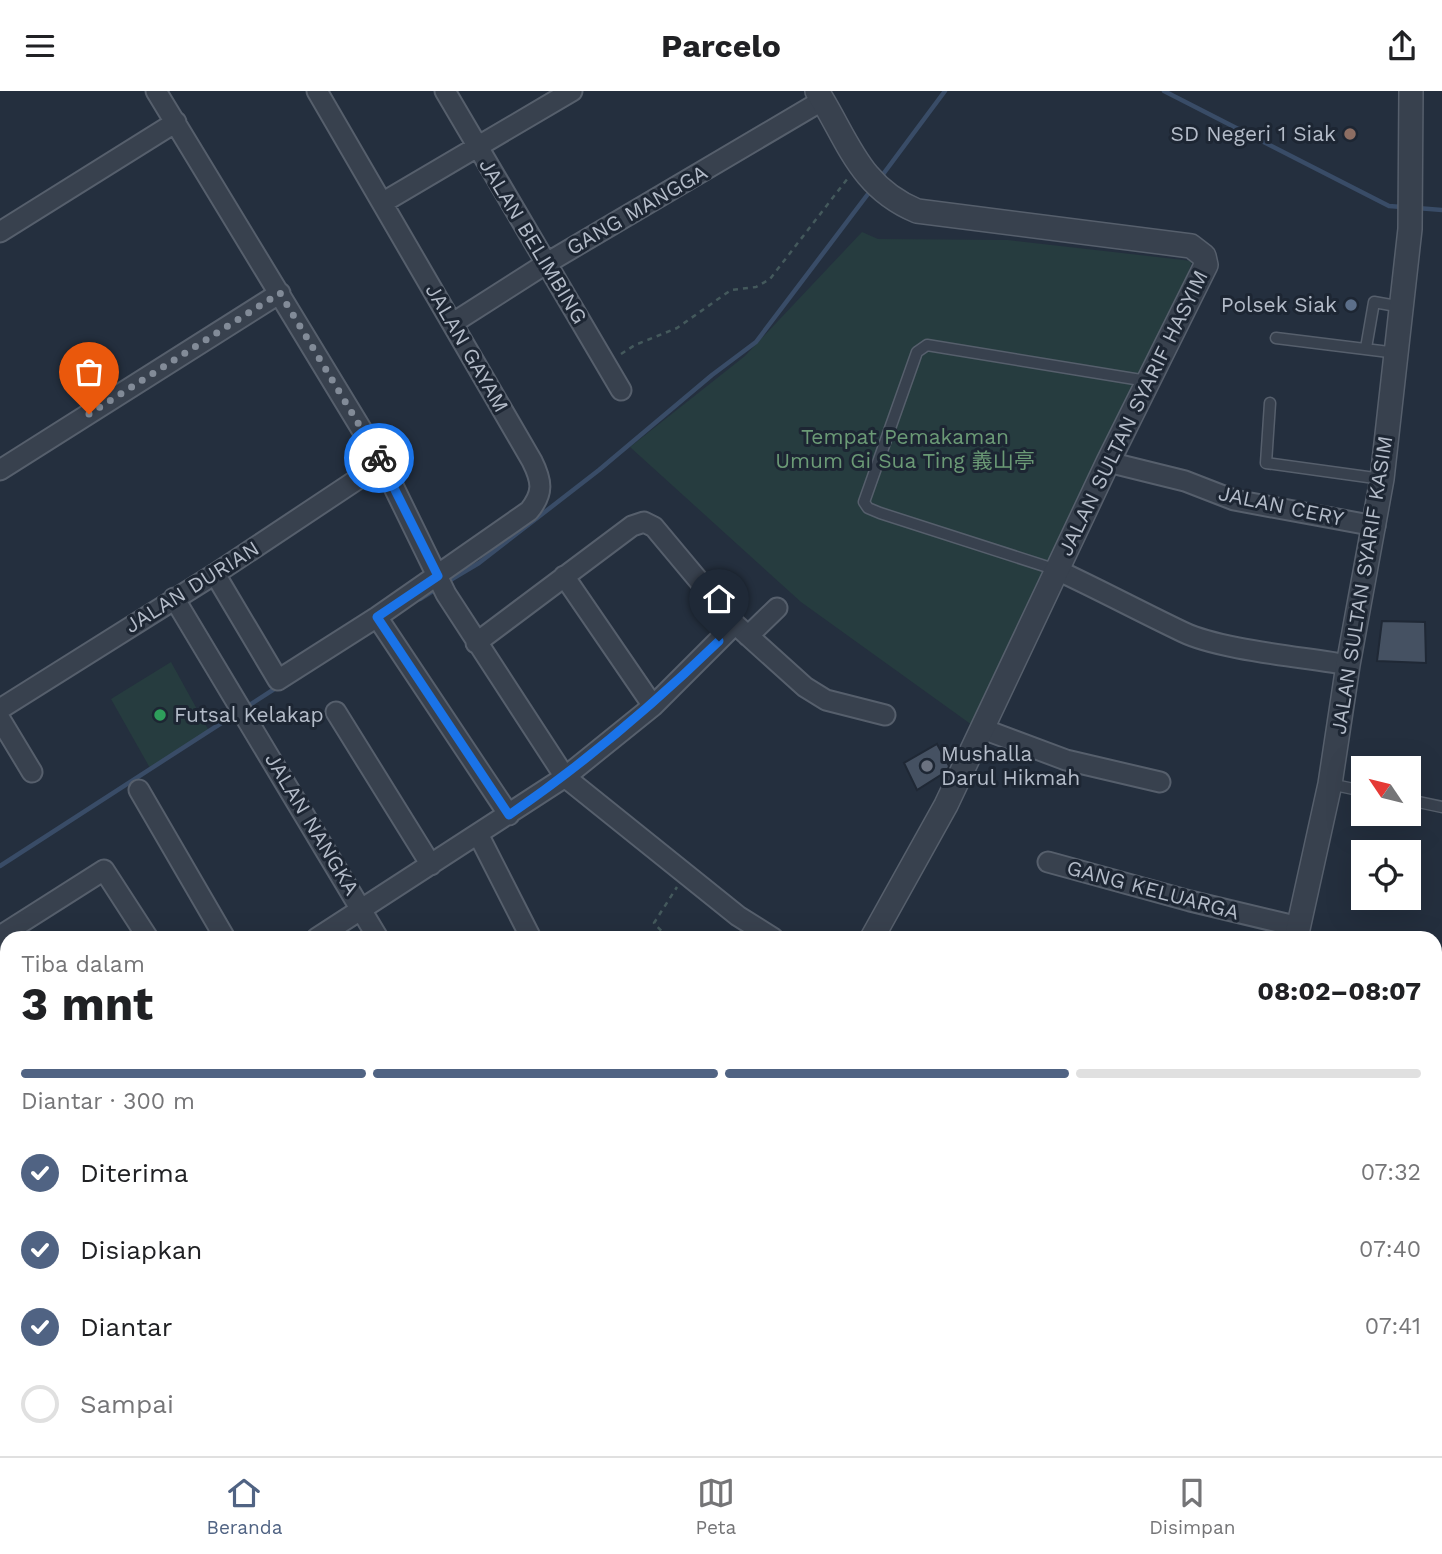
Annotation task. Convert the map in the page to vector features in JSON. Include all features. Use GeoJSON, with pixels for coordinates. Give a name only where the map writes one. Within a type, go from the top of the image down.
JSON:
{"type":"FeatureCollection","features":[{"type":"Feature","properties":{"kind":"street"},"geometry":{"type":"LineString","coordinates":[[156,91],[382,463],[446,594],[565,777],[738,916],[762,931]]}},
{"type":"Feature","properties":{"kind":"street","name":"JALAN GAYAM"},"geometry":{"type":"LineString","coordinates":[[215,574],[278,680],[438,576],[529,511],[541,491],[541,479],[537,470],[317,91]]}},
{"type":"Feature","properties":{"kind":"street","name":"JALAN BELIMBING"},"geometry":{"type":"LineString","coordinates":[[445,91],[621,390]]}},
{"type":"Feature","properties":{"kind":"street"},"geometry":{"type":"LineString","coordinates":[[383,203],[572,91]]}},
{"type":"Feature","properties":{"kind":"street","name":"JALAN SULTAN SYARIF KASIM"},"geometry":{"type":"LineString","coordinates":[[1298,931],[1330,784],[1348,665],[1382,479],[1410,229],[1411,91]]}},
{"type":"Feature","properties":{"kind":"street","name":"JALAN SULTAN SYARIF HASYIM"},"geometry":{"type":"LineString","coordinates":[[820,96],[863,169],[881,192],[917,211],[1191,246],[1204,256],[1205,272],[1147,381],[947,805],[877,931]]}},
{"type":"Feature","properties":{"kind":"street","name":"GANG MANGGA"},"geometry":{"type":"LineString","coordinates":[[453,323],[820,96]]}},
{"type":"Feature","properties":{"kind":"street"},"geometry":{"type":"LineString","coordinates":[[0,232],[176,122]]}},
{"type":"Feature","properties":{"kind":"street"},"geometry":{"type":"LineString","coordinates":[[0,470],[280,293]]}},
{"type":"Feature","properties":{"kind":"street","name":"JALAN CERY"},"geometry":{"type":"LineString","coordinates":[[1108,462],[1185,481],[1234,500],[1374,526]]}},
{"type":"Feature","properties":{"kind":"street","name":"JALAN DURIAN"},"geometry":{"type":"LineString","coordinates":[[0,709],[215,574],[382,463]]}},
{"type":"Feature","properties":{"kind":"street"},"geometry":{"type":"LineString","coordinates":[[476,643],[632,526],[649,524],[742,630],[805,687],[826,700],[885,715]]}},
{"type":"Feature","properties":{"kind":"street"},"geometry":{"type":"LineString","coordinates":[[1057,570],[1183,632],[1209,641],[1348,665]]}},
{"type":"Feature","properties":{"kind":"street"},"geometry":{"type":"LineString","coordinates":[[564,576],[653,706]]}},
{"type":"Feature","properties":{"kind":"street","name":"JALAN NANGKA"},"geometry":{"type":"LineString","coordinates":[[174,598],[375,931]]}},
{"type":"Feature","properties":{"kind":"street"},"geometry":{"type":"LineString","coordinates":[[328,931],[565,777],[742,630],[777,608]]}},
{"type":"Feature","properties":{"kind":"street"},"geometry":{"type":"LineString","coordinates":[[377,617],[509,815]]}},
{"type":"Feature","properties":{"kind":"street"},"geometry":{"type":"LineString","coordinates":[[336,712],[431,865]]}},
{"type":"Feature","properties":{"kind":"street"},"geometry":{"type":"LineString","coordinates":[[0,719],[32,772]]}},
{"type":"Feature","properties":{"kind":"street"},"geometry":{"type":"LineString","coordinates":[[983,729],[1066,760],[1160,782]]}},
{"type":"Feature","properties":{"kind":"street"},"geometry":{"type":"LineString","coordinates":[[139,790],[221,931]]}},
{"type":"Feature","properties":{"kind":"street"},"geometry":{"type":"LineString","coordinates":[[478,834],[527,931]]}},
{"type":"Feature","properties":{"kind":"street","name":"GANG KELUARGA"},"geometry":{"type":"LineString","coordinates":[[1048,862],[1295,931]]}},
{"type":"Feature","properties":{"kind":"street"},"geometry":{"type":"LineString","coordinates":[[8,931],[104,870],[143,931]]}},
{"type":"Feature","properties":{"kind":"lane"},"geometry":{"type":"LineString","coordinates":[[1366,348],[1374,302],[1402,307]]}},
{"type":"Feature","properties":{"kind":"lane"},"geometry":{"type":"LineString","coordinates":[[1276,338],[1397,353]]}},
{"type":"Feature","properties":{"kind":"lane"},"geometry":{"type":"LineString","coordinates":[[1057,570],[880,513],[864,502],[917,352],[927,345],[1147,381]]}},
{"type":"Feature","properties":{"kind":"lane"},"geometry":{"type":"LineString","coordinates":[[1270,403],[1265,463],[1382,479]]}},
{"type":"Feature","properties":{"kind":"lane"},"geometry":{"type":"LineString","coordinates":[[1330,784],[1351,788]]}},
{"type":"Feature","properties":{"kind":"lane"},"geometry":{"type":"LineString","coordinates":[[1421,803],[1442,807]]}},
{"type":"Feature","properties":{"kind":"path"},"geometry":{"type":"LineString","coordinates":[[606,364],[635,345],[677,328],[731,290],[756,287],[770,279],[828,202],[863,169]]}},
{"type":"Feature","properties":{"kind":"path"},"geometry":{"type":"LineString","coordinates":[[661,931],[654,923],[686,873]]}},
{"type":"Feature","properties":{"kind":"green space","name":"Tempat Pemakaman Umum Gi Sua Ting 義山亭"},"geometry":{"type":"Polygon","coordinates":[[[862,232],[878,239],[1008,240],[1192,261],[1184,286],[972,725],[801,602],[630,447],[745,356],[862,232]]]}},
{"type":"Feature","properties":{"kind":"green space","name":"Futsal Kelakap"},"geometry":{"type":"Polygon","coordinates":[[[171,662],[209,731],[150,768],[111,699],[171,662]]]}},
{"type":"Feature","properties":{"kind":"building"},"geometry":{"type":"Polygon","coordinates":[[[1382,621],[1425,622],[1426,663],[1377,661],[1382,621]]]}},
{"type":"Feature","properties":{"kind":"building","name":"Mushalla Darul Hikmah"},"geometry":{"type":"Polygon","coordinates":[[[937,744],[949,766],[947,771],[917,790],[904,763],[937,744]]]}},
{"type":"Feature","properties":{"kind":"waterway"},"geometry":{"type":"LineString","coordinates":[[881,177],[945,91]]}},
{"type":"Feature","properties":{"kind":"waterway"},"geometry":{"type":"LineString","coordinates":[[1164,91],[1389,206],[1402,207]]}},
{"type":"Feature","properties":{"kind":"waterway"},"geometry":{"type":"LineString","coordinates":[[447,582],[479,563],[599,470],[712,375],[756,342],[871,190]]}},
{"type":"Feature","properties":{"kind":"waterway"},"geometry":{"type":"LineString","coordinates":[[1417,208],[1442,210]]}},
{"type":"Feature","properties":{"kind":"waterway"},"geometry":{"type":"LineString","coordinates":[[420,599],[436,589]]}},
{"type":"Feature","properties":{"kind":"waterway"},"geometry":{"type":"LineString","coordinates":[[245,708],[279,686]]}},
{"type":"Feature","properties":{"kind":"waterway"},"geometry":{"type":"LineString","coordinates":[[0,866],[237,713]]}},
{"type":"Feature","properties":{"kind":"way so far"},"geometry":{"type":"LineString","coordinates":[[89,414],[280,293],[379,458]]}},
{"type":"Feature","properties":{"kind":"place","name":"SD Negeri 1 Siak"},"geometry":{"type":"Point","coordinates":[1350,134]}},
{"type":"Feature","properties":{"kind":"place","name":"Polsek Siak"},"geometry":{"type":"Point","coordinates":[1351,305]}},
{"type":"Feature","properties":{"kind":"place","name":"Futsal Kelakap"},"geometry":{"type":"Point","coordinates":[160,715]}},
{"type":"Feature","properties":{"kind":"place","name":"Mushalla Darul Hikmah"},"geometry":{"type":"Point","coordinates":[927,766]}},
{"type":"Feature","properties":{"kind":"route"},"geometry":{"type":"LineString","coordinates":[[379,458],[438,576],[377,617],[509,815],[565,777],[653,706],[719,641]]}}]}
